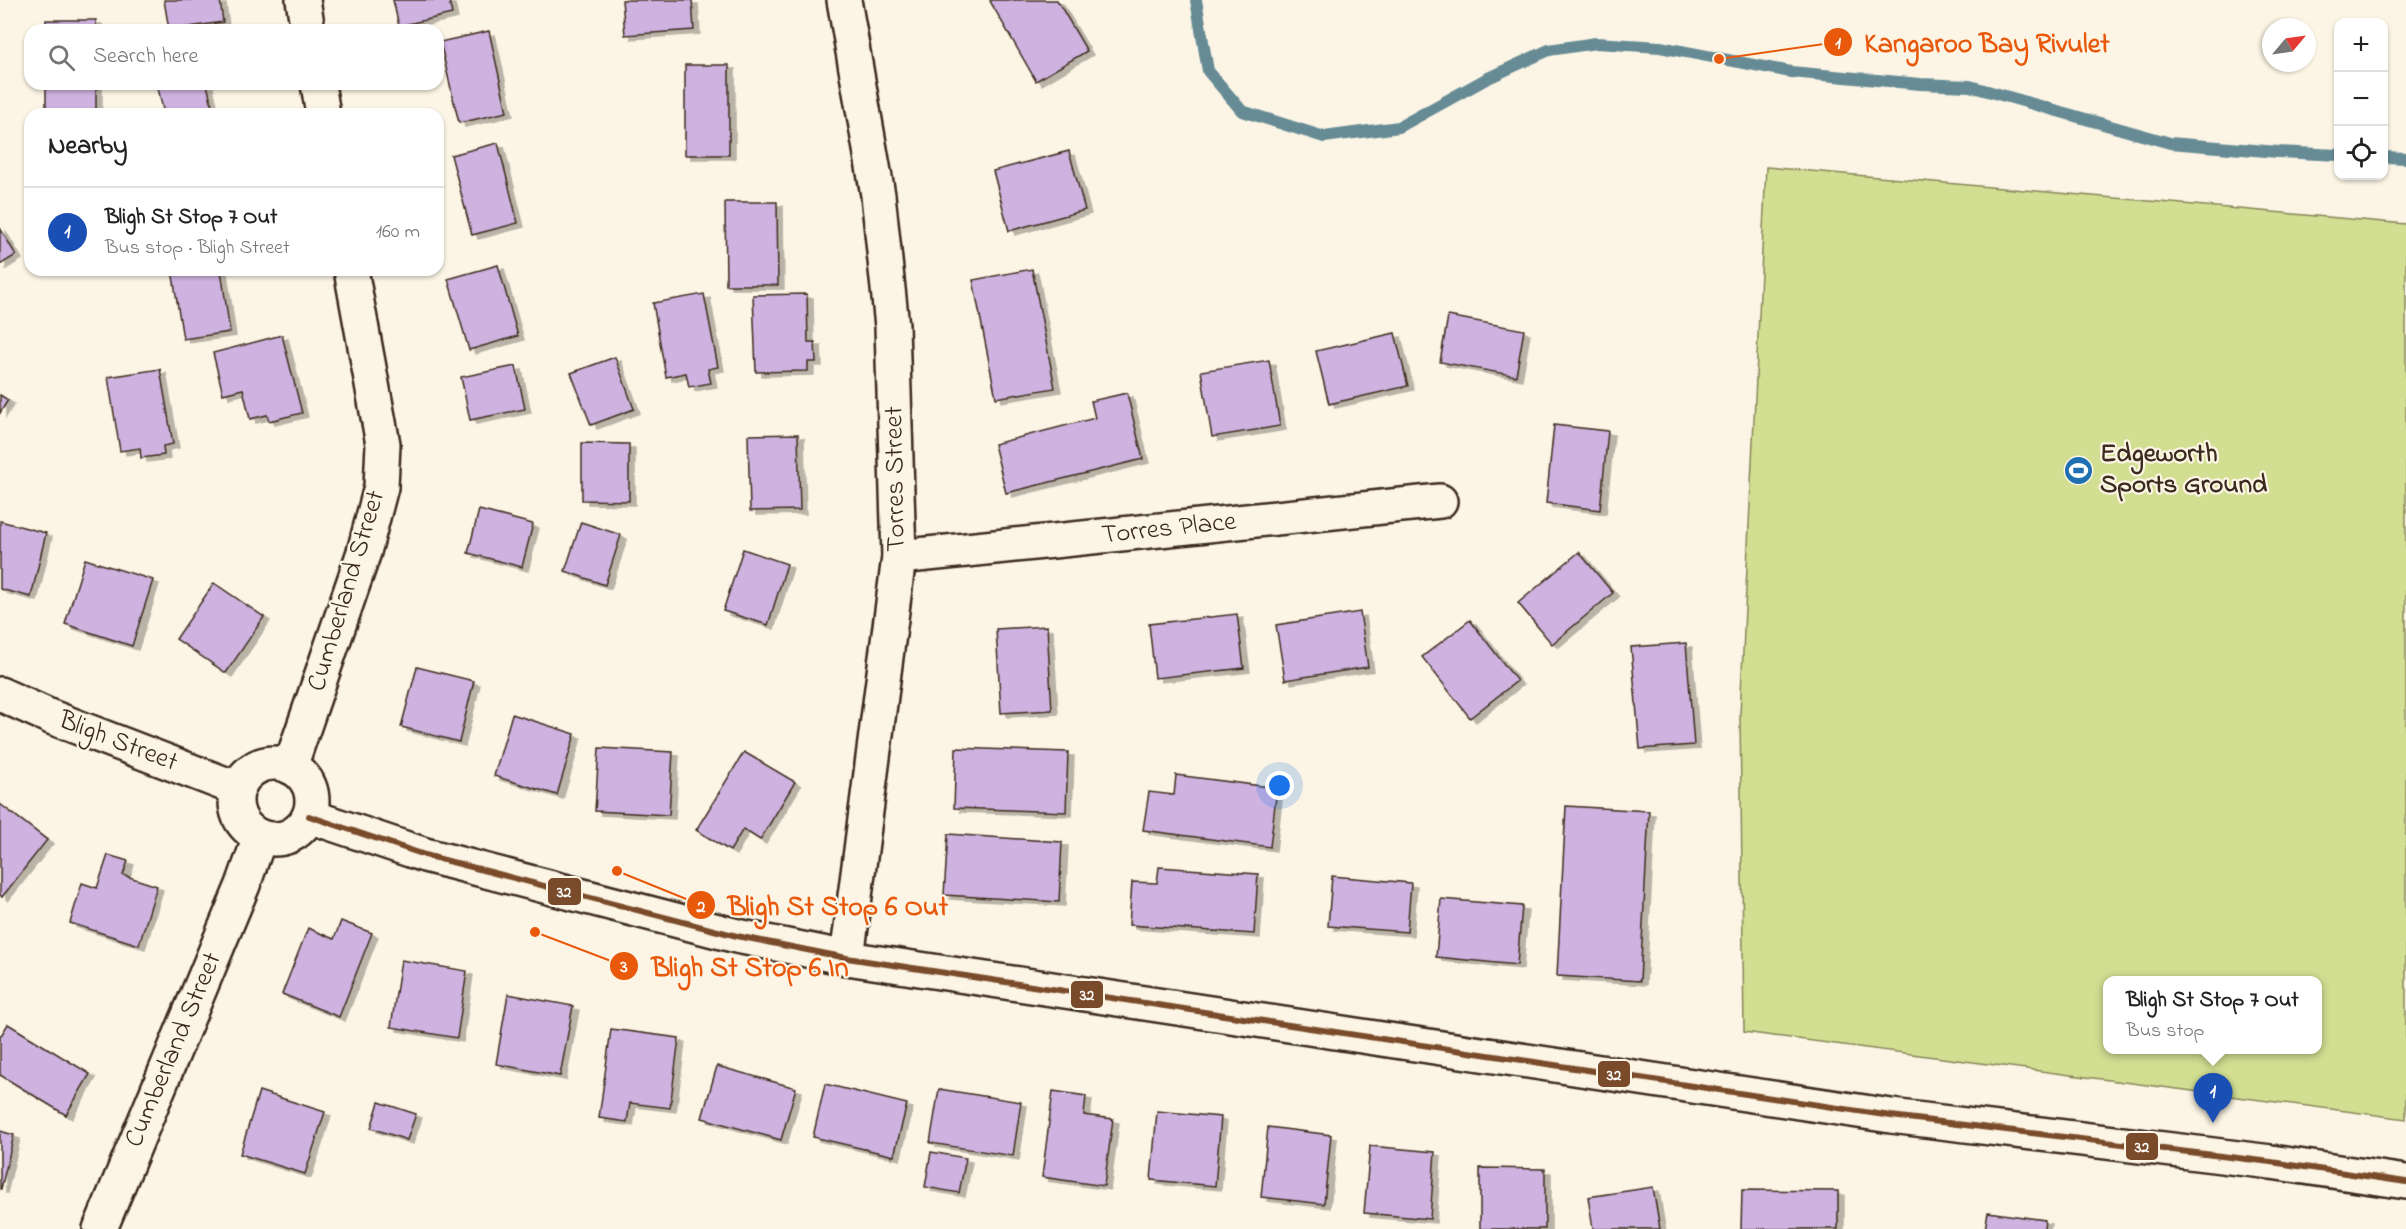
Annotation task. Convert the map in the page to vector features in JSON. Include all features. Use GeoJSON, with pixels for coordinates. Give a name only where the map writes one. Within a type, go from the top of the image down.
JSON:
{"type":"FeatureCollection","features":[{"type":"Feature","properties":{"kind":"street"},"geometry":{"type":"LineString","coordinates":[[303,0],[307,24]]}},
{"type":"Feature","properties":{"kind":"street","name":"Torres Street"},"geometry":{"type":"LineString","coordinates":[[844,0],[878,195],[892,326],[899,557],[847,958]]}},
{"type":"Feature","properties":{"kind":"street"},"geometry":{"type":"LineString","coordinates":[[319,90],[322,108]]}},
{"type":"Feature","properties":{"kind":"street","name":"Cumberland Street"},"geometry":{"type":"LineString","coordinates":[[290,767],[364,552],[381,487],[383,444],[352,276]]}},
{"type":"Feature","properties":{"kind":"street","name":"Torres Place"},"geometry":{"type":"LineString","coordinates":[[899,557],[1440,501]]}},
{"type":"Feature","properties":{"kind":"street","name":"Bligh Street"},"geometry":{"type":"LineString","coordinates":[[0,694],[51,717],[238,789]]}},
{"type":"Feature","properties":{"kind":"street"},"geometry":{"type":"LineString","coordinates":[[265,764],[290,767],[307,783],[311,793],[312,805],[309,816],[294,833],[284,838],[260,837],[250,831],[237,812],[238,789],[244,777],[265,764]]}},
{"type":"Feature","properties":{"kind":"street"},"geometry":{"type":"LineString","coordinates":[[309,816],[425,855],[737,936],[847,958],[1891,1116],[2260,1160],[2406,1182]]}},
{"type":"Feature","properties":{"kind":"street","name":"Cumberland Street"},"geometry":{"type":"LineString","coordinates":[[100,1229],[243,885],[260,837]]}},
{"type":"Feature","properties":{"kind":"green space","name":"Edgeworth Sports Ground"},"geometry":{"type":"Polygon","coordinates":[[[1766,167],[2406,224],[2406,1119],[1744,1032],[1740,715],[1766,167]]]}},
{"type":"Feature","properties":{"kind":"building"},"geometry":{"type":"Polygon","coordinates":[[[164,0],[220,0],[223,22],[168,24],[164,0]]]}},
{"type":"Feature","properties":{"kind":"building"},"geometry":{"type":"Polygon","coordinates":[[[393,0],[449,0],[452,14],[399,24],[393,0]]]}},
{"type":"Feature","properties":{"kind":"building"},"geometry":{"type":"Polygon","coordinates":[[[622,0],[692,0],[694,30],[625,35],[622,0]]]}},
{"type":"Feature","properties":{"kind":"building"},"geometry":{"type":"Polygon","coordinates":[[[1057,0],[1087,51],[1036,81],[990,1],[1057,0]]]}},
{"type":"Feature","properties":{"kind":"building"},"geometry":{"type":"Polygon","coordinates":[[[46,20],[96,20],[96,24],[46,24],[46,20]]]}},
{"type":"Feature","properties":{"kind":"building"},"geometry":{"type":"Polygon","coordinates":[[[489,31],[507,112],[459,123],[444,59],[444,41],[489,31]]]}},
{"type":"Feature","properties":{"kind":"building"},"geometry":{"type":"Polygon","coordinates":[[[685,65],[729,65],[729,155],[685,155],[685,65]]]}},
{"type":"Feature","properties":{"kind":"building"},"geometry":{"type":"Polygon","coordinates":[[[46,90],[96,90],[96,108],[46,108],[46,90]]]}},
{"type":"Feature","properties":{"kind":"building"},"geometry":{"type":"Polygon","coordinates":[[[158,90],[208,90],[213,108],[163,108],[158,90]]]}},
{"type":"Feature","properties":{"kind":"building"},"geometry":{"type":"Polygon","coordinates":[[[498,143],[518,223],[472,235],[451,155],[498,143]]]}},
{"type":"Feature","properties":{"kind":"building"},"geometry":{"type":"Polygon","coordinates":[[[1069,151],[1085,210],[1009,231],[993,171],[1069,151]]]}},
{"type":"Feature","properties":{"kind":"building"},"geometry":{"type":"Polygon","coordinates":[[[725,202],[777,202],[778,285],[726,285],[725,202]]]}},
{"type":"Feature","properties":{"kind":"building"},"geometry":{"type":"Polygon","coordinates":[[[0,228],[16,255],[0,265],[0,228]]]}},
{"type":"Feature","properties":{"kind":"building"},"geometry":{"type":"Polygon","coordinates":[[[498,265],[518,336],[469,350],[448,279],[498,265]]]}},
{"type":"Feature","properties":{"kind":"building"},"geometry":{"type":"Polygon","coordinates":[[[1032,269],[1055,388],[996,398],[973,280],[1032,269]]]}},
{"type":"Feature","properties":{"kind":"building"},"geometry":{"type":"Polygon","coordinates":[[[173,276],[222,276],[230,332],[183,339],[173,276]]]}},
{"type":"Feature","properties":{"kind":"building"},"geometry":{"type":"Polygon","coordinates":[[[704,294],[718,367],[708,369],[711,383],[689,387],[686,373],[666,377],[653,303],[704,294]]]}},
{"type":"Feature","properties":{"kind":"building"},"geometry":{"type":"Polygon","coordinates":[[[807,294],[808,342],[815,342],[816,362],[808,362],[808,371],[756,372],[753,295],[807,294]]]}},
{"type":"Feature","properties":{"kind":"building"},"geometry":{"type":"Polygon","coordinates":[[[1448,316],[1524,330],[1516,376],[1440,362],[1448,316]]]}},
{"type":"Feature","properties":{"kind":"building"},"geometry":{"type":"Polygon","coordinates":[[[1395,333],[1408,386],[1329,404],[1316,351],[1395,333]]]}},
{"type":"Feature","properties":{"kind":"building"},"geometry":{"type":"Polygon","coordinates":[[[282,335],[302,413],[269,421],[267,415],[250,419],[243,389],[223,394],[213,353],[282,335]]]}},
{"type":"Feature","properties":{"kind":"building"},"geometry":{"type":"Polygon","coordinates":[[[615,357],[634,409],[591,425],[571,373],[615,357]]]}},
{"type":"Feature","properties":{"kind":"building"},"geometry":{"type":"Polygon","coordinates":[[[1269,360],[1280,426],[1212,437],[1201,371],[1269,360]]]}},
{"type":"Feature","properties":{"kind":"building"},"geometry":{"type":"Polygon","coordinates":[[[516,366],[525,409],[470,420],[461,377],[516,366]]]}},
{"type":"Feature","properties":{"kind":"building"},"geometry":{"type":"Polygon","coordinates":[[[160,369],[173,444],[163,446],[164,455],[141,458],[140,448],[120,451],[108,377],[160,369]]]}},
{"type":"Feature","properties":{"kind":"building"},"geometry":{"type":"Polygon","coordinates":[[[1127,393],[1143,459],[1006,493],[994,444],[1095,418],[1091,401],[1127,393]]]}},
{"type":"Feature","properties":{"kind":"building"},"geometry":{"type":"Polygon","coordinates":[[[0,395],[8,400],[0,413],[0,395]]]}},
{"type":"Feature","properties":{"kind":"building"},"geometry":{"type":"Polygon","coordinates":[[[1554,425],[1608,431],[1600,510],[1546,503],[1554,425]]]}},
{"type":"Feature","properties":{"kind":"building"},"geometry":{"type":"Polygon","coordinates":[[[798,434],[800,510],[750,511],[748,435],[798,434]]]}},
{"type":"Feature","properties":{"kind":"building"},"geometry":{"type":"Polygon","coordinates":[[[582,443],[629,444],[629,501],[582,500],[582,443]]]}},
{"type":"Feature","properties":{"kind":"building"},"geometry":{"type":"Polygon","coordinates":[[[479,510],[533,524],[522,567],[468,553],[479,510]]]}},
{"type":"Feature","properties":{"kind":"building"},"geometry":{"type":"Polygon","coordinates":[[[0,521],[46,533],[31,597],[0,589],[0,521]]]}},
{"type":"Feature","properties":{"kind":"building"},"geometry":{"type":"Polygon","coordinates":[[[581,522],[621,535],[605,585],[565,571],[581,522]]]}},
{"type":"Feature","properties":{"kind":"building"},"geometry":{"type":"Polygon","coordinates":[[[743,549],[787,564],[768,625],[723,611],[743,549]]]}},
{"type":"Feature","properties":{"kind":"building"},"geometry":{"type":"Polygon","coordinates":[[[1579,552],[1613,593],[1552,644],[1518,603],[1579,552]]]}},
{"type":"Feature","properties":{"kind":"building"},"geometry":{"type":"Polygon","coordinates":[[[85,559],[153,580],[132,646],[65,624],[85,559]]]}},
{"type":"Feature","properties":{"kind":"building"},"geometry":{"type":"Polygon","coordinates":[[[214,583],[264,617],[226,673],[176,639],[214,583]]]}},
{"type":"Feature","properties":{"kind":"building"},"geometry":{"type":"Polygon","coordinates":[[[1360,612],[1368,667],[1285,680],[1276,625],[1360,612]]]}},
{"type":"Feature","properties":{"kind":"building"},"geometry":{"type":"Polygon","coordinates":[[[1237,614],[1244,668],[1155,678],[1149,624],[1237,614]]]}},
{"type":"Feature","properties":{"kind":"building"},"geometry":{"type":"Polygon","coordinates":[[[1470,620],[1517,681],[1470,718],[1422,657],[1470,620]]]}},
{"type":"Feature","properties":{"kind":"building"},"geometry":{"type":"Polygon","coordinates":[[[1047,626],[1052,710],[1001,713],[996,629],[1047,626]]]}},
{"type":"Feature","properties":{"kind":"building"},"geometry":{"type":"Polygon","coordinates":[[[1686,643],[1694,745],[1640,749],[1631,647],[1686,643]]]}},
{"type":"Feature","properties":{"kind":"building"},"geometry":{"type":"Polygon","coordinates":[[[417,667],[474,681],[459,742],[401,727],[417,667]]]}},
{"type":"Feature","properties":{"kind":"building"},"geometry":{"type":"Polygon","coordinates":[[[512,714],[575,734],[557,795],[494,776],[512,714]]]}},
{"type":"Feature","properties":{"kind":"building"},"geometry":{"type":"Polygon","coordinates":[[[599,748],[673,752],[669,815],[595,811],[599,748]]]}},
{"type":"Feature","properties":{"kind":"building"},"geometry":{"type":"Polygon","coordinates":[[[956,748],[1068,752],[1066,812],[954,808],[956,748]]]}},
{"type":"Feature","properties":{"kind":"building"},"geometry":{"type":"Polygon","coordinates":[[[744,752],[795,782],[760,840],[743,829],[730,851],[696,830],[744,752]]]}},
{"type":"Feature","properties":{"kind":"building"},"geometry":{"type":"Polygon","coordinates":[[[1176,775],[1277,788],[1270,847],[1143,830],[1149,792],[1174,795],[1176,775]]]}},
{"type":"Feature","properties":{"kind":"building"},"geometry":{"type":"Polygon","coordinates":[[[0,804],[47,840],[2,897],[0,895],[0,804]]]}},
{"type":"Feature","properties":{"kind":"building"},"geometry":{"type":"Polygon","coordinates":[[[1566,806],[1649,811],[1640,981],[1557,976],[1566,806]]]}},
{"type":"Feature","properties":{"kind":"building"},"geometry":{"type":"Polygon","coordinates":[[[948,834],[1062,842],[1059,902],[944,895],[948,834]]]}},
{"type":"Feature","properties":{"kind":"building"},"geometry":{"type":"Polygon","coordinates":[[[108,855],[128,861],[123,875],[157,886],[139,945],[70,923],[82,883],[97,888],[108,855]]]}},
{"type":"Feature","properties":{"kind":"building"},"geometry":{"type":"Polygon","coordinates":[[[1159,867],[1258,874],[1254,934],[1129,925],[1132,882],[1157,883],[1159,867]]]}},
{"type":"Feature","properties":{"kind":"building"},"geometry":{"type":"Polygon","coordinates":[[[1332,876],[1411,883],[1407,932],[1328,926],[1332,876]]]}},
{"type":"Feature","properties":{"kind":"building"},"geometry":{"type":"Polygon","coordinates":[[[1441,899],[1522,906],[1517,965],[1436,957],[1441,899]]]}},
{"type":"Feature","properties":{"kind":"building"},"geometry":{"type":"Polygon","coordinates":[[[341,921],[372,933],[339,1017],[282,994],[308,928],[334,939],[341,921]]]}},
{"type":"Feature","properties":{"kind":"building"},"geometry":{"type":"Polygon","coordinates":[[[401,960],[467,971],[457,1038],[391,1027],[401,960]]]}},
{"type":"Feature","properties":{"kind":"building"},"geometry":{"type":"Polygon","coordinates":[[[508,994],[573,1006],[560,1076],[496,1064],[508,994]]]}},
{"type":"Feature","properties":{"kind":"building"},"geometry":{"type":"Polygon","coordinates":[[[8,1024],[90,1074],[66,1115],[0,1075],[0,1037],[8,1024]]]}},
{"type":"Feature","properties":{"kind":"building"},"geometry":{"type":"Polygon","coordinates":[[[611,1029],[679,1038],[670,1108],[630,1103],[627,1122],[599,1118],[611,1029]]]}},
{"type":"Feature","properties":{"kind":"building"},"geometry":{"type":"Polygon","coordinates":[[[717,1066],[796,1088],[781,1140],[702,1118],[717,1066]]]}},
{"type":"Feature","properties":{"kind":"building"},"geometry":{"type":"Polygon","coordinates":[[[825,1084],[907,1104],[894,1156],[813,1137],[825,1084]]]}},
{"type":"Feature","properties":{"kind":"building"},"geometry":{"type":"Polygon","coordinates":[[[939,1089],[1021,1102],[1013,1156],[930,1143],[939,1089]]]}},
{"type":"Feature","properties":{"kind":"building"},"geometry":{"type":"Polygon","coordinates":[[[259,1091],[325,1112],[305,1174],[240,1154],[259,1091]]]}},
{"type":"Feature","properties":{"kind":"building"},"geometry":{"type":"Polygon","coordinates":[[[1053,1091],[1086,1096],[1084,1115],[1113,1119],[1104,1186],[1042,1177],[1053,1091]]]}},
{"type":"Feature","properties":{"kind":"building"},"geometry":{"type":"Polygon","coordinates":[[[379,1102],[416,1114],[407,1140],[371,1128],[379,1102]]]}},
{"type":"Feature","properties":{"kind":"building"},"geometry":{"type":"Polygon","coordinates":[[[1157,1111],[1221,1117],[1215,1186],[1151,1180],[1157,1111]]]}},
{"type":"Feature","properties":{"kind":"building"},"geometry":{"type":"Polygon","coordinates":[[[1268,1127],[1331,1135],[1324,1204],[1261,1197],[1268,1127]]]}},
{"type":"Feature","properties":{"kind":"building"},"geometry":{"type":"Polygon","coordinates":[[[0,1131],[14,1135],[1,1189],[0,1189],[0,1131]]]}},
{"type":"Feature","properties":{"kind":"building"},"geometry":{"type":"Polygon","coordinates":[[[1370,1146],[1435,1152],[1430,1219],[1364,1213],[1370,1146]]]}},
{"type":"Feature","properties":{"kind":"building"},"geometry":{"type":"Polygon","coordinates":[[[931,1152],[966,1158],[959,1193],[925,1187],[931,1152]]]}},
{"type":"Feature","properties":{"kind":"building"},"geometry":{"type":"Polygon","coordinates":[[[1480,1168],[1545,1169],[1545,1229],[1480,1229],[1480,1168]]]}},
{"type":"Feature","properties":{"kind":"building"},"geometry":{"type":"Polygon","coordinates":[[[1653,1187],[1660,1229],[1593,1229],[1588,1197],[1653,1187]]]}},
{"type":"Feature","properties":{"kind":"building"},"geometry":{"type":"Polygon","coordinates":[[[1742,1190],[1838,1191],[1838,1229],[1741,1229],[1742,1190]]]}},
{"type":"Feature","properties":{"kind":"building"},"geometry":{"type":"Polygon","coordinates":[[[1988,1212],[2045,1220],[2044,1229],[1985,1229],[1988,1212]]]}},
{"type":"Feature","properties":{"kind":"waterway"},"geometry":{"type":"LineString","coordinates":[[1196,0],[1208,71],[1242,111],[1324,137],[1399,127],[1486,79],[1549,50],[1596,43],[1660,47],[1791,72],[1920,84],[1970,86],[2170,143],[2334,155]]}},
{"type":"Feature","properties":{"kind":"waterway"},"geometry":{"type":"LineString","coordinates":[[2388,157],[2406,158]]}},
{"type":"Feature","properties":{"kind":"transit line","name":"32"},"geometry":{"type":"LineString","coordinates":[[309,816],[425,855],[737,936],[847,958],[1891,1116],[2271,1162],[2406,1182]]}},
{"type":"Feature","properties":{"kind":"place","name":"Kangaroo Bay Rivulet"},"geometry":{"type":"Point","coordinates":[1719,59]}},
{"type":"Feature","properties":{"kind":"place","name":"Edgeworth Sports Ground"},"geometry":{"type":"Point","coordinates":[2079,470]}},
{"type":"Feature","properties":{"kind":"place","name":"Bligh St Stop 6 Out"},"geometry":{"type":"Point","coordinates":[617,871]}},
{"type":"Feature","properties":{"kind":"place","name":"Bligh St Stop 6 In"},"geometry":{"type":"Point","coordinates":[535,932]}},
{"type":"Feature","properties":{"kind":"place","name":"Bligh St Stop 7 Out"},"geometry":{"type":"Point","coordinates":[2213,1123]}}]}
